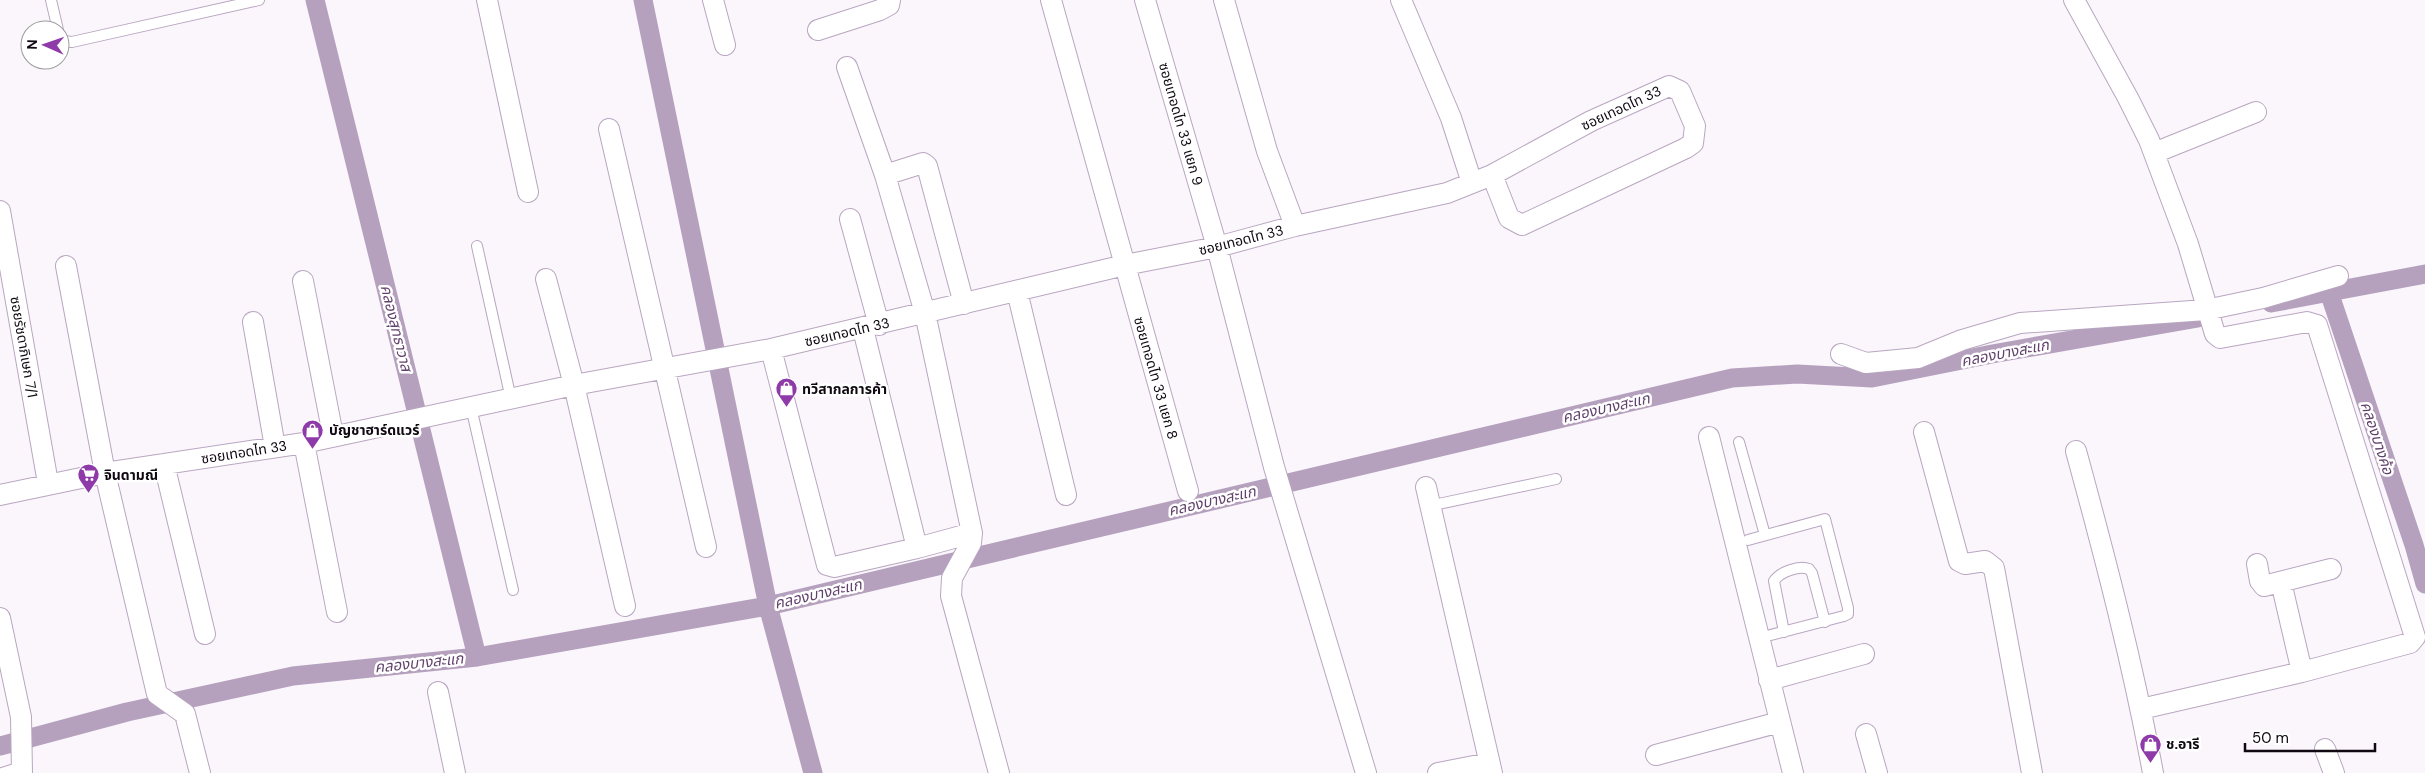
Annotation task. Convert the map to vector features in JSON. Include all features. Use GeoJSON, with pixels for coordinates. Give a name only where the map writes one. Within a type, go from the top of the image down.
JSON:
{"type":"FeatureCollection","features":[{"type":"Feature","properties":{"kind":"street"},"geometry":{"type":"LineString","coordinates":[[487,0],[528,192]]}},
{"type":"Feature","properties":{"kind":"street"},"geometry":{"type":"LineString","coordinates":[[713,0],[725,45]]}},
{"type":"Feature","properties":{"kind":"street"},"geometry":{"type":"LineString","coordinates":[[818,30],[880,10],[889,5],[890,0]]}},
{"type":"Feature","properties":{"kind":"street","name":"ซอยเทอดไท 33 แยก 8"},"geometry":{"type":"LineString","coordinates":[[1051,0],[1188,491]]}},
{"type":"Feature","properties":{"kind":"street","name":"ซอยเทอดไท 33 แยก 9"},"geometry":{"type":"LineString","coordinates":[[1145,0],[1217,248],[1274,467],[1366,773]]}},
{"type":"Feature","properties":{"kind":"street"},"geometry":{"type":"LineString","coordinates":[[1224,0],[1267,151],[1296,226]]}},
{"type":"Feature","properties":{"kind":"street"},"geometry":{"type":"LineString","coordinates":[[1400,0],[1451,118],[1472,183]]}},
{"type":"Feature","properties":{"kind":"street"},"geometry":{"type":"LineString","coordinates":[[2074,0],[2128,98],[2154,153],[2188,244],[2206,312],[2214,334],[2220,338],[2307,322],[2316,324],[2415,637],[2410,643],[2302,672],[2141,709]]}},
{"type":"Feature","properties":{"kind":"street"},"geometry":{"type":"LineString","coordinates":[[847,66],[885,175],[924,314],[972,538],[952,578],[951,596],[999,773]]}},
{"type":"Feature","properties":{"kind":"street","name":"ซอยเทอดไท 33"},"geometry":{"type":"LineString","coordinates":[[0,495],[48,483],[105,473],[304,442],[574,385],[771,349],[1125,265],[1217,248],[1296,226],[1447,193],[1492,176],[1591,121],[1669,86],[1680,91],[1695,126],[1692,143],[1686,148],[1522,225],[1510,218],[1492,176]]}},
{"type":"Feature","properties":{"kind":"street"},"geometry":{"type":"LineString","coordinates":[[2154,153],[2256,112]]}},
{"type":"Feature","properties":{"kind":"street"},"geometry":{"type":"LineString","coordinates":[[609,128],[706,547]]}},
{"type":"Feature","properties":{"kind":"street"},"geometry":{"type":"LineString","coordinates":[[885,175],[917,164],[927,166],[964,304]]}},
{"type":"Feature","properties":{"kind":"street","name":"ซอยรัชดาภิเษก 7/1"},"geometry":{"type":"LineString","coordinates":[[0,211],[48,483]]}},
{"type":"Feature","properties":{"kind":"street"},"geometry":{"type":"LineString","coordinates":[[850,219],[870,327],[917,548]]}},
{"type":"Feature","properties":{"kind":"street"},"geometry":{"type":"LineString","coordinates":[[66,266],[105,473],[157,694],[180,708],[186,714],[200,773]]}},
{"type":"Feature","properties":{"kind":"street"},"geometry":{"type":"LineString","coordinates":[[1841,354],[1866,363],[1918,358],[1962,340],[2020,324],[2206,312],[2338,276]]}},
{"type":"Feature","properties":{"kind":"street"},"geometry":{"type":"LineString","coordinates":[[546,279],[574,385],[625,606]]}},
{"type":"Feature","properties":{"kind":"street"},"geometry":{"type":"LineString","coordinates":[[303,281],[333,435]]}},
{"type":"Feature","properties":{"kind":"street"},"geometry":{"type":"LineString","coordinates":[[1017,291],[1066,495]]}},
{"type":"Feature","properties":{"kind":"street"},"geometry":{"type":"LineString","coordinates":[[253,322],[275,447]]}},
{"type":"Feature","properties":{"kind":"street"},"geometry":{"type":"LineString","coordinates":[[771,349],[826,565],[834,567],[917,548],[972,538]]}},
{"type":"Feature","properties":{"kind":"street"},"geometry":{"type":"LineString","coordinates":[[1924,432],[1959,561],[1965,564],[1985,561],[1994,568],[2032,773]]}},
{"type":"Feature","properties":{"kind":"street"},"geometry":{"type":"LineString","coordinates":[[1709,437],[1793,773]]}},
{"type":"Feature","properties":{"kind":"street"},"geometry":{"type":"LineString","coordinates":[[304,442],[337,612]]}},
{"type":"Feature","properties":{"kind":"street"},"geometry":{"type":"LineString","coordinates":[[2076,451],[2103,551],[2141,709],[2153,773]]}},
{"type":"Feature","properties":{"kind":"street"},"geometry":{"type":"LineString","coordinates":[[164,464],[205,634]]}},
{"type":"Feature","properties":{"kind":"street"},"geometry":{"type":"LineString","coordinates":[[1427,496],[1490,768],[1438,773]]}},
{"type":"Feature","properties":{"kind":"street"},"geometry":{"type":"LineString","coordinates":[[2257,564],[2261,584],[2264,586],[2330,569]]}},
{"type":"Feature","properties":{"kind":"street"},"geometry":{"type":"LineString","coordinates":[[2281,582],[2302,672]]}},
{"type":"Feature","properties":{"kind":"street"},"geometry":{"type":"LineString","coordinates":[[0,618],[21,734],[21,770]]}},
{"type":"Feature","properties":{"kind":"street"},"geometry":{"type":"LineString","coordinates":[[1769,680],[1864,654]]}},
{"type":"Feature","properties":{"kind":"street"},"geometry":{"type":"LineString","coordinates":[[438,692],[454,773]]}},
{"type":"Feature","properties":{"kind":"street"},"geometry":{"type":"LineString","coordinates":[[1656,755],[1780,722]]}},
{"type":"Feature","properties":{"kind":"street"},"geometry":{"type":"LineString","coordinates":[[1866,734],[1877,773]]}},
{"type":"Feature","properties":{"kind":"street"},"geometry":{"type":"LineString","coordinates":[[2325,749],[2334,773]]}},
{"type":"Feature","properties":{"kind":"lane"},"geometry":{"type":"LineString","coordinates":[[51,0],[56,20]]}},
{"type":"Feature","properties":{"kind":"lane"},"geometry":{"type":"LineString","coordinates":[[70,42],[259,0]]}},
{"type":"Feature","properties":{"kind":"lane"},"geometry":{"type":"LineString","coordinates":[[477,246],[511,399]]}},
{"type":"Feature","properties":{"kind":"lane"},"geometry":{"type":"LineString","coordinates":[[470,407],[513,590]]}},
{"type":"Feature","properties":{"kind":"lane"},"geometry":{"type":"LineString","coordinates":[[1739,442],[1765,535]]}},
{"type":"Feature","properties":{"kind":"lane"},"geometry":{"type":"LineString","coordinates":[[1427,496],[1556,479]]}},
{"type":"Feature","properties":{"kind":"lane"},"geometry":{"type":"LineString","coordinates":[[1748,540],[1822,518],[1827,521],[1848,608],[1848,614],[1844,616],[1759,638]]}},
{"type":"Feature","properties":{"kind":"lane"},"geometry":{"type":"LineString","coordinates":[[1784,632],[1774,581],[1779,574],[1803,567],[1809,569],[1812,573],[1825,622]]}},
{"type":"Feature","properties":{"kind":"lane"},"geometry":{"type":"LineString","coordinates":[[2,773],[21,770]]}},
{"type":"Feature","properties":{"kind":"waterway","name":"คลองสุทธาวาส"},"geometry":{"type":"LineString","coordinates":[[315,0],[477,657]]}},
{"type":"Feature","properties":{"kind":"waterway"},"geometry":{"type":"LineString","coordinates":[[643,0],[768,606],[813,773]]}},
{"type":"Feature","properties":{"kind":"waterway","name":"คลองบางสะแก"},"geometry":{"type":"LineString","coordinates":[[2271,303],[2425,274]]}},
{"type":"Feature","properties":{"kind":"waterway","name":"คลองบางค้อ"},"geometry":{"type":"LineString","coordinates":[[2329,292],[2414,545],[2425,584]]}},
{"type":"Feature","properties":{"kind":"waterway","name":"คลองบางสะแก"},"geometry":{"type":"LineString","coordinates":[[0,746],[127,712],[293,676],[477,657],[768,606],[1732,378],[1797,374],[1872,378],[1992,354],[2198,318]]}},
{"type":"Feature","properties":{"kind":"place","name":"ทวีสากลการค้า"},"geometry":{"type":"Point","coordinates":[786,408]}},
{"type":"Feature","properties":{"kind":"place","name":"บัญชาฮาร์ดแวร์"},"geometry":{"type":"Point","coordinates":[313,449]}},
{"type":"Feature","properties":{"kind":"place","name":"จินดามณี"},"geometry":{"type":"Point","coordinates":[88,494]}},
{"type":"Feature","properties":{"kind":"place","name":"ช.อารี"},"geometry":{"type":"Point","coordinates":[2150,763]}}]}
